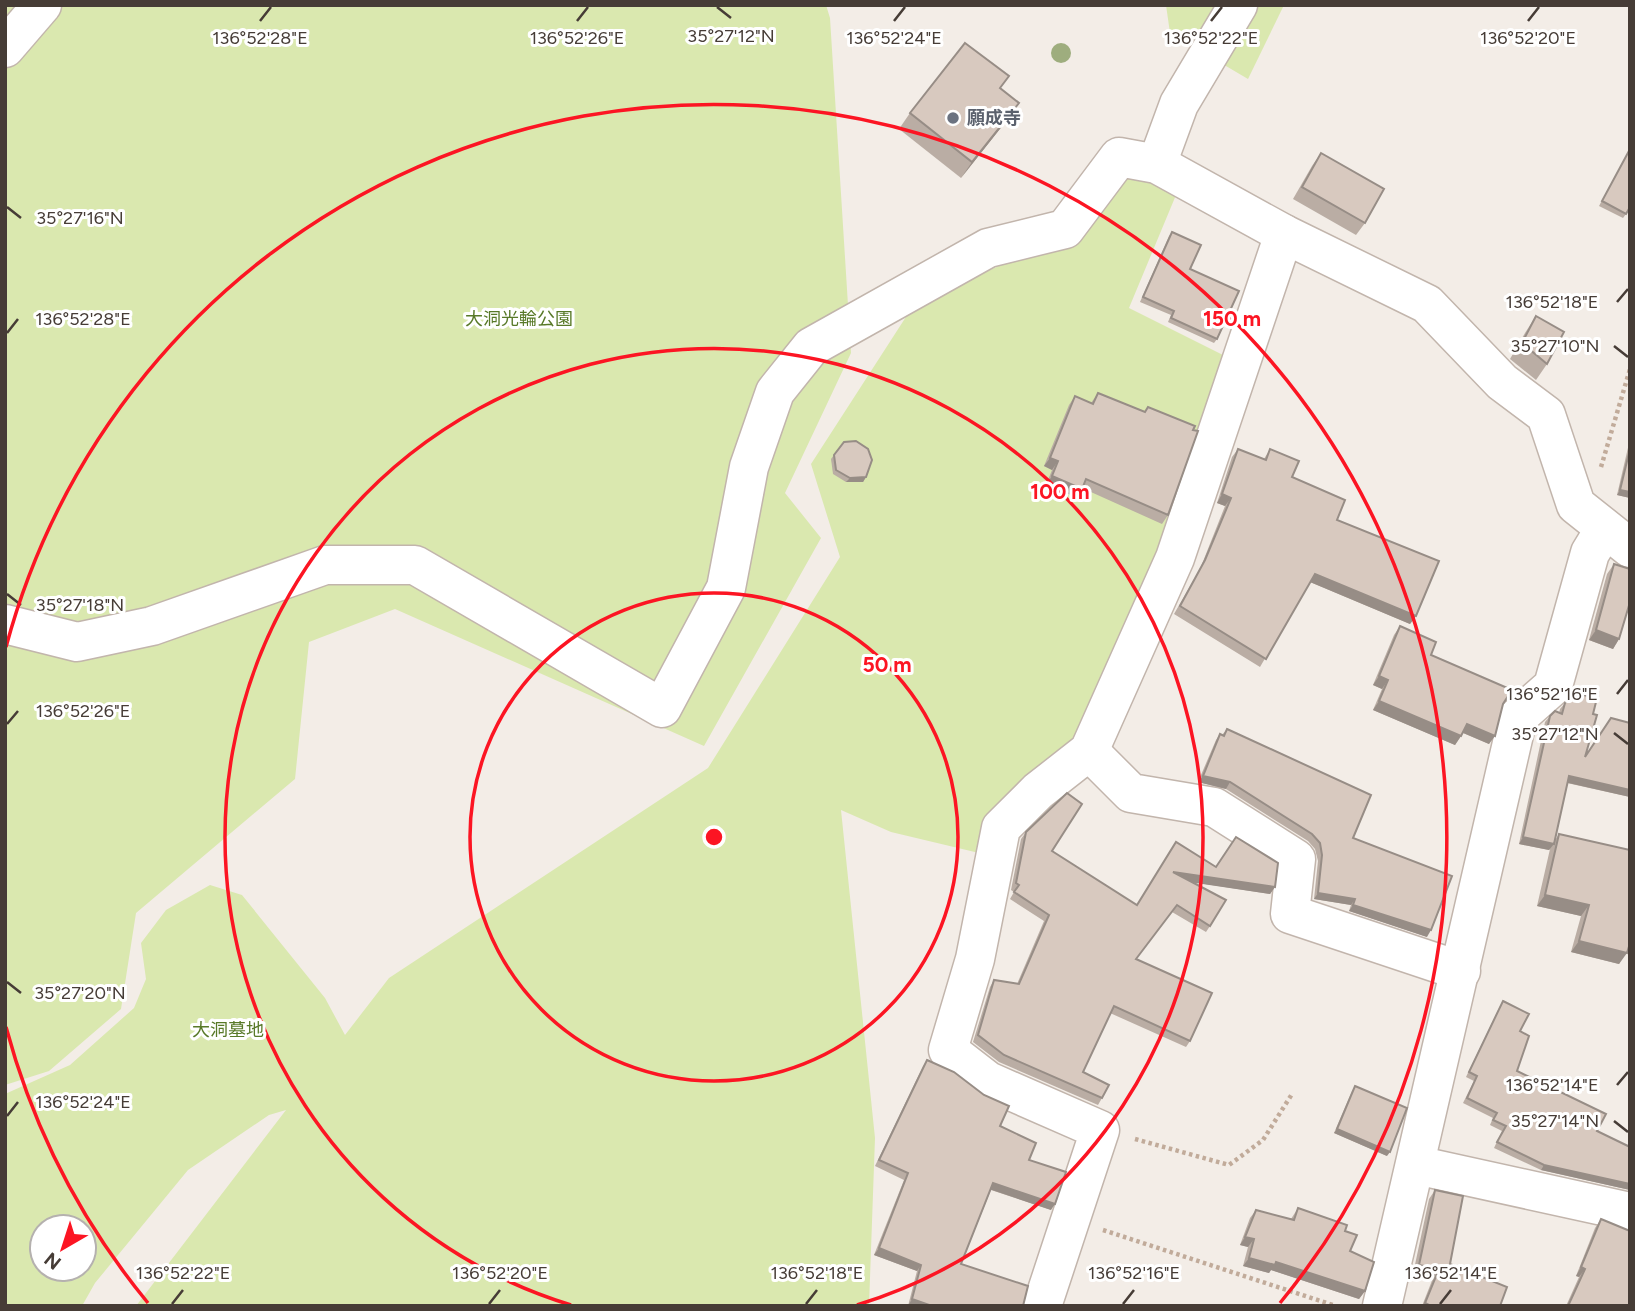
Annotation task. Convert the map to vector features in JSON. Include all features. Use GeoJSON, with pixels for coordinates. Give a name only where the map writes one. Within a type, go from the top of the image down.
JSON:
{"type":"FeatureCollection","features":[{"type":"Feature","properties":{"kind":"street"},"geometry":{"type":"LineString","coordinates":[[5,48],[42,5]]}},
{"type":"Feature","properties":{"kind":"street"},"geometry":{"type":"LineString","coordinates":[[1157,164],[1179,104],[1238,5]]}},
{"type":"Feature","properties":{"kind":"street"},"geometry":{"type":"LineString","coordinates":[[5,624],[77,642],[152,626],[325,565],[415,565],[662,708],[726,588],[749,467],[775,392],[811,348],[988,248],[1065,229],[1119,157],[1157,164],[1284,234],[1427,304],[1502,382],[1546,415],[1576,505],[1617,539],[1590,553],[1553,686],[1518,717],[1416,1165],[1381,1306]]}},
{"type":"Feature","properties":{"kind":"street"},"geometry":{"type":"LineString","coordinates":[[1042,1306],[1100,1130],[988,1081],[948,1049],[975,959],[1001,828],[1038,790],[1089,751],[1175,558],[1284,234]]}},
{"type":"Feature","properties":{"kind":"street"},"geometry":{"type":"LineString","coordinates":[[1089,751],[1131,793],[1214,807],[1296,859],[1290,914],[1461,971]]}},
{"type":"Feature","properties":{"kind":"street"},"geometry":{"type":"LineString","coordinates":[[1416,1165],[1630,1212]]}},
{"type":"Feature","properties":{"kind":"path"},"geometry":{"type":"LineString","coordinates":[[1576,505],[1597,479],[1630,369]]}},
{"type":"Feature","properties":{"kind":"path"},"geometry":{"type":"LineString","coordinates":[[1100,1130],[1229,1165],[1263,1140],[1292,1094]]}},
{"type":"Feature","properties":{"kind":"path"},"geometry":{"type":"LineString","coordinates":[[1069,1219],[1336,1306]]}},
{"type":"Feature","properties":{"kind":"green space","name":"大洞光輪公園"},"geometry":{"type":"Polygon","coordinates":[[[5,5],[826,5],[830,18],[851,353],[785,493],[821,538],[704,746],[395,609],[309,642],[295,779],[136,913],[121,1009],[49,1071],[5,1085],[5,5]]]}},
{"type":"Feature","properties":{"kind":"green space"},"geometry":{"type":"Polygon","coordinates":[[[1166,5],[1284,5],[1248,79],[1170,33],[1166,5]]]}},
{"type":"Feature","properties":{"kind":"green space","name":"大洞墓地"},"geometry":{"type":"Polygon","coordinates":[[[1121,168],[1176,195],[1129,308],[1233,360],[1081,743],[979,853],[891,832],[841,810],[875,1138],[869,1306],[136,1306],[286,1110],[269,1115],[188,1170],[98,1279],[98,1213],[28,1213],[28,1283],[95,1283],[82,1306],[5,1306],[5,1094],[70,1065],[134,1008],[146,979],[141,943],[166,910],[210,885],[242,895],[325,998],[345,1035],[389,978],[708,768],[840,557],[811,464],[913,306],[1029,252],[1121,168]]]}},
{"type":"Feature","properties":{"kind":"building"},"geometry":{"type":"Polygon","coordinates":[[[965,43],[1009,76],[1000,88],[1019,103],[972,162],[910,113],[965,43]]]}},
{"type":"Feature","properties":{"kind":"building"},"geometry":{"type":"Polygon","coordinates":[[[1630,149],[1630,207],[1626,214],[1602,201],[1630,149]]]}},
{"type":"Feature","properties":{"kind":"building"},"geometry":{"type":"Polygon","coordinates":[[[1321,153],[1384,189],[1365,223],[1302,187],[1321,153]]]}},
{"type":"Feature","properties":{"kind":"building"},"geometry":{"type":"Polygon","coordinates":[[[1172,232],[1201,245],[1190,269],[1239,291],[1217,339],[1171,318],[1174,311],[1143,297],[1172,232]]]}},
{"type":"Feature","properties":{"kind":"building"},"geometry":{"type":"Polygon","coordinates":[[[1536,316],[1564,332],[1547,364],[1522,343],[1536,316]]]}},
{"type":"Feature","properties":{"kind":"building"},"geometry":{"type":"Polygon","coordinates":[[[1098,393],[1145,412],[1148,407],[1195,426],[1193,430],[1198,431],[1168,515],[1086,479],[1082,489],[1052,476],[1058,461],[1050,458],[1075,396],[1093,404],[1098,393]]]}},
{"type":"Feature","properties":{"kind":"building"},"geometry":{"type":"Polygon","coordinates":[[[856,441],[868,449],[872,460],[866,477],[850,478],[836,470],[834,455],[844,442],[856,441]]]}},
{"type":"Feature","properties":{"kind":"building"},"geometry":{"type":"Polygon","coordinates":[[[1238,449],[1266,460],[1270,449],[1299,461],[1292,477],[1345,500],[1337,520],[1439,561],[1416,616],[1315,574],[1266,659],[1180,606],[1205,560],[1231,498],[1222,494],[1238,449]]]}},
{"type":"Feature","properties":{"kind":"building"},"geometry":{"type":"Polygon","coordinates":[[[1630,449],[1630,492],[1620,490],[1630,449]]]}},
{"type":"Feature","properties":{"kind":"building"},"geometry":{"type":"Polygon","coordinates":[[[1614,564],[1630,569],[1630,602],[1619,639],[1596,630],[1614,564]]]}},
{"type":"Feature","properties":{"kind":"building"},"geometry":{"type":"Polygon","coordinates":[[[1400,626],[1436,642],[1431,655],[1512,690],[1503,704],[1495,736],[1467,724],[1461,736],[1379,701],[1388,680],[1379,676],[1400,626]]]}},
{"type":"Feature","properties":{"kind":"building"},"geometry":{"type":"Polygon","coordinates":[[[1574,693],[1597,698],[1593,714],[1597,715],[1585,757],[1611,718],[1630,723],[1630,790],[1569,776],[1554,844],[1523,837],[1550,716],[1555,711],[1562,714],[1565,703],[1574,693]]]}},
{"type":"Feature","properties":{"kind":"building"},"geometry":{"type":"Polygon","coordinates":[[[1227,729],[1371,795],[1353,838],[1452,876],[1431,930],[1353,905],[1355,899],[1318,893],[1322,855],[1320,843],[1312,834],[1230,782],[1203,776],[1220,734],[1224,736],[1227,729]]]}},
{"type":"Feature","properties":{"kind":"building"},"geometry":{"type":"Polygon","coordinates":[[[1067,793],[1082,804],[1052,851],[1137,905],[1176,842],[1216,867],[1236,837],[1278,863],[1275,887],[1173,872],[1226,900],[1210,926],[1177,905],[1136,959],[1212,993],[1190,1041],[1114,1006],[1083,1072],[1109,1085],[1102,1098],[1004,1055],[978,1035],[994,980],[1019,984],[1049,915],[1014,892],[1019,885],[1016,883],[1026,832],[1067,793]]]}},
{"type":"Feature","properties":{"kind":"building"},"geometry":{"type":"Polygon","coordinates":[[[1559,834],[1630,850],[1630,943],[1627,953],[1579,941],[1589,905],[1545,895],[1559,834]]]}},
{"type":"Feature","properties":{"kind":"building"},"geometry":{"type":"Polygon","coordinates":[[[1503,1001],[1529,1014],[1520,1031],[1529,1036],[1517,1071],[1606,1114],[1597,1131],[1630,1147],[1630,1184],[1544,1165],[1497,1142],[1506,1126],[1493,1120],[1497,1113],[1467,1098],[1477,1076],[1469,1072],[1503,1001]]]}},
{"type":"Feature","properties":{"kind":"building"},"geometry":{"type":"Polygon","coordinates":[[[927,1060],[954,1072],[984,1095],[1009,1106],[1000,1126],[1036,1143],[1029,1160],[1066,1172],[1055,1204],[993,1183],[961,1264],[1028,1286],[1023,1306],[932,1306],[912,1299],[921,1265],[879,1248],[908,1173],[879,1160],[927,1060]]]}},
{"type":"Feature","properties":{"kind":"building"},"geometry":{"type":"Polygon","coordinates":[[[1355,1086],[1407,1108],[1390,1152],[1337,1129],[1355,1086]]]}},
{"type":"Feature","properties":{"kind":"building"},"geometry":{"type":"Polygon","coordinates":[[[1435,1190],[1463,1196],[1450,1264],[1507,1287],[1500,1306],[1431,1306],[1425,1303],[1439,1269],[1419,1265],[1435,1190]]]}},
{"type":"Feature","properties":{"kind":"building"},"geometry":{"type":"Polygon","coordinates":[[[1298,1208],[1347,1225],[1345,1231],[1357,1235],[1350,1251],[1374,1262],[1365,1291],[1276,1262],[1275,1265],[1249,1258],[1254,1239],[1245,1237],[1256,1210],[1294,1220],[1298,1208]]]}},
{"type":"Feature","properties":{"kind":"building"},"geometry":{"type":"Polygon","coordinates":[[[1601,1219],[1630,1231],[1630,1306],[1568,1306],[1585,1269],[1581,1267],[1601,1219]]]}},
{"type":"Feature","properties":{"kind":"place","name":"願成寺"},"geometry":{"type":"Point","coordinates":[953,118]}}]}
